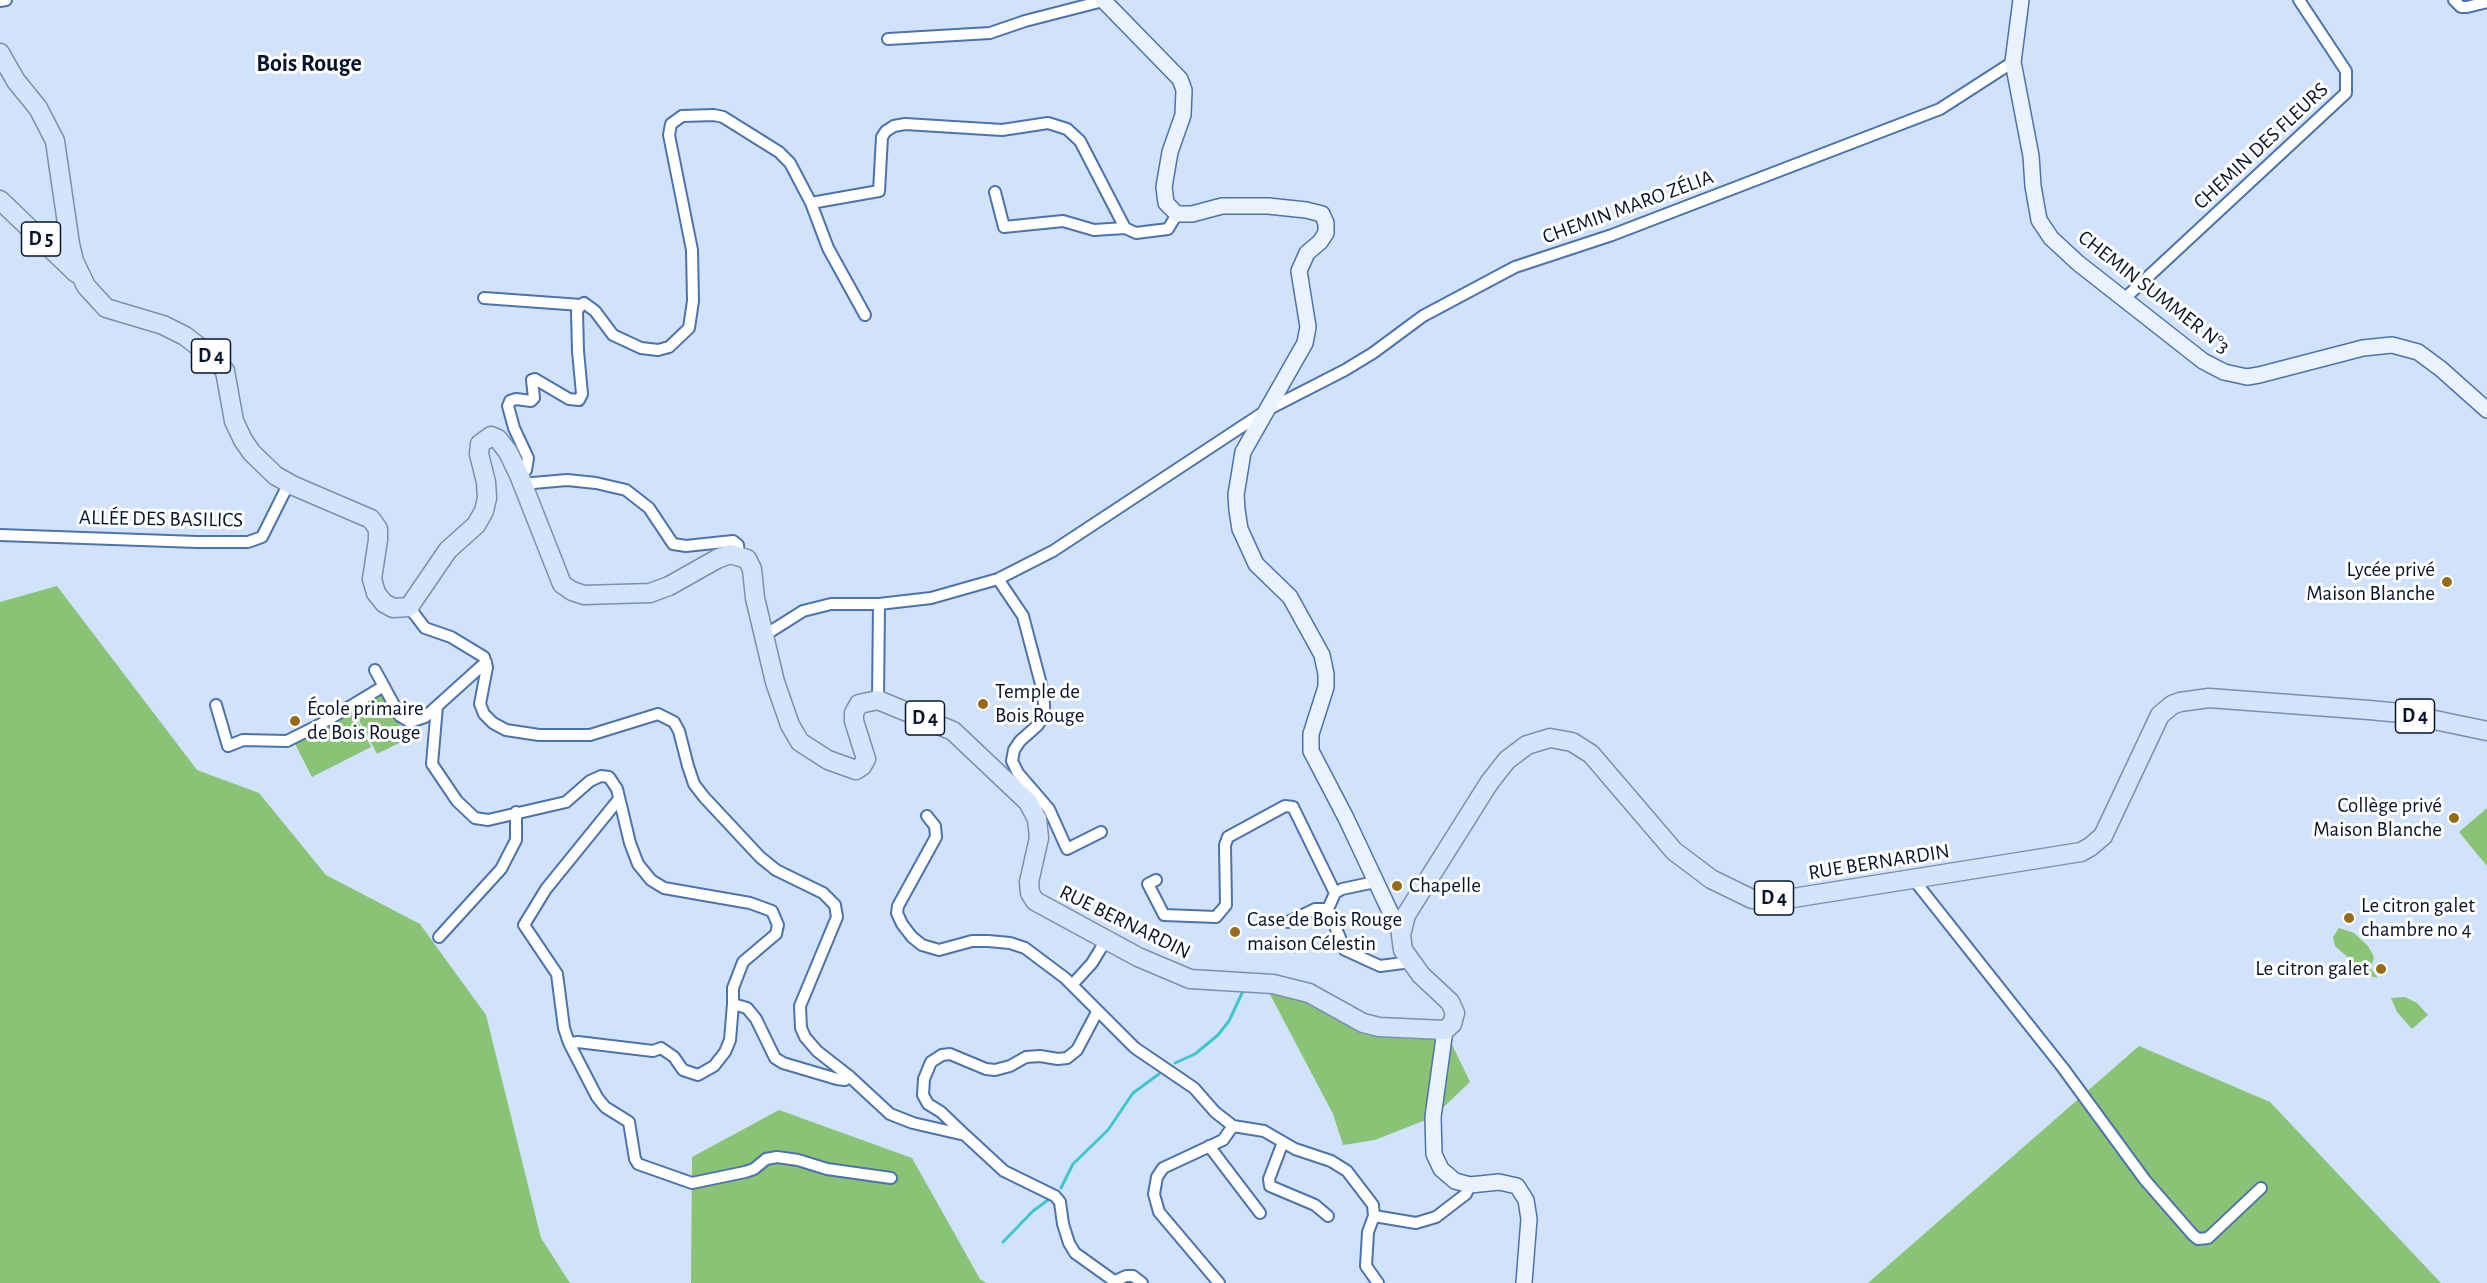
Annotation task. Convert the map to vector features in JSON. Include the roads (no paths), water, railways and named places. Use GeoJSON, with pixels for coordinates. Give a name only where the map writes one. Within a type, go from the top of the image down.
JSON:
{"type":"FeatureCollection","features":[{"type":"Feature","properties":{"kind":"main road","name":"D 4"},"geometry":{"type":"LineString","coordinates":[[0,52],[16,81],[38,108],[55,141],[64,250],[74,261],[82,279],[106,308],[163,325],[184,336],[215,359],[225,371],[234,421],[243,440],[263,465],[289,483],[371,519],[378,529],[372,579],[376,593],[384,603],[393,608],[409,607]]}},
{"type":"Feature","properties":{"kind":"main road","name":"D 5"},"geometry":{"type":"LineString","coordinates":[[0,200],[64,250]]}},
{"type":"Feature","properties":{"kind":"main road"},"geometry":{"type":"LineString","coordinates":[[409,607],[448,550],[477,525],[484,511],[487,498],[486,482],[479,454],[480,444],[491,436],[498,440],[508,452],[521,479],[562,584],[572,591],[585,595],[650,592],[669,586],[717,559],[730,554],[739,556]]}},
{"type":"Feature","properties":{"kind":"main road","name":"D 4"},"geometry":{"type":"LineString","coordinates":[[739,556],[747,559],[752,569],[755,598],[775,682],[790,725],[800,742],[810,750],[856,770],[866,759],[854,721],[854,712],[859,704],[878,700]]}},
{"type":"Feature","properties":{"kind":"main road","name":"RUE BERNARDIN"},"geometry":{"type":"LineString","coordinates":[[1401,935],[1406,915],[1489,783],[1507,760],[1527,745],[1550,738],[1572,742],[1591,754],[1674,851],[1711,879],[1752,898],[1793,898],[2071,855],[2090,847],[2103,836],[2160,715],[2172,705],[2180,702],[2209,698],[2360,709],[2400,713],[2487,731]]}},
{"type":"Feature","properties":{"kind":"main road","name":"RUE BERNARDIN"},"geometry":{"type":"LineString","coordinates":[[878,700],[953,732],[1028,802],[1037,819],[1039,838],[1029,882],[1032,898],[1044,908],[1174,974],[1190,979],[1273,984],[1309,993],[1363,1023],[1378,1027],[1445,1030]]}},
{"type":"Feature","properties":{"kind":"main road"},"geometry":{"type":"LineString","coordinates":[[1401,935],[1403,950],[1411,962],[1421,975],[1450,1002],[1455,1013],[1452,1024],[1445,1030]]}},
{"type":"Feature","properties":{"kind":"street"},"geometry":{"type":"LineString","coordinates":[[0,1],[6,0]]}},
{"type":"Feature","properties":{"kind":"street"},"geometry":{"type":"LineString","coordinates":[[888,39],[990,33],[1103,0],[1180,80],[1184,90],[1184,115],[1170,152],[1164,187],[1166,203],[1177,214],[1192,214],[1222,206],[1268,206],[1322,214],[1326,223],[1326,232],[1320,242],[1307,253],[1299,271],[1308,327],[1305,343],[1243,452],[1236,495],[1240,529],[1256,564],[1290,597],[1322,655],[1326,687],[1311,734],[1310,747],[1401,935]]}},
{"type":"Feature","properties":{"kind":"street","name":"CHEMIN SUMMER N°3"},"geometry":{"type":"LineString","coordinates":[[2021,0],[2013,62],[2031,156],[2039,220],[2051,238],[2078,263],[2203,361],[2224,372],[2247,377],[2363,348],[2392,345],[2418,352],[2441,369],[2487,411]]}},
{"type":"Feature","properties":{"kind":"street","name":"CHEMIN DES FLEURS"},"geometry":{"type":"LineString","coordinates":[[2123,300],[2346,93],[2346,71],[2299,0]]}},
{"type":"Feature","properties":{"kind":"street"},"geometry":{"type":"LineString","coordinates":[[2454,0],[2461,7],[2487,2]]}},
{"type":"Feature","properties":{"kind":"street","name":"CHEMIN MARO ZÉLIA"},"geometry":{"type":"LineString","coordinates":[[765,635],[803,611],[840,603],[879,603],[931,598],[998,579],[1042,557],[1266,410],[1345,370],[1373,353],[1423,316],[1515,267],[1612,235],[1940,109],[2013,62]]}},
{"type":"Feature","properties":{"kind":"street"},"geometry":{"type":"LineString","coordinates":[[484,298],[581,305],[584,303],[589,305],[613,335],[641,348],[658,350],[669,347],[689,328],[693,302],[692,250],[669,135],[671,124],[682,116],[714,115],[723,117],[779,152],[790,163],[811,203],[828,248],[864,315]]}},
{"type":"Feature","properties":{"kind":"street"},"geometry":{"type":"LineString","coordinates":[[811,203],[879,191],[882,137],[894,126],[905,124],[1002,130],[1048,123],[1067,129],[1080,141],[1125,228]]}},
{"type":"Feature","properties":{"kind":"street"},"geometry":{"type":"LineString","coordinates":[[994,192],[1004,227],[1064,220],[1094,230],[1125,228],[1136,233],[1168,229],[1177,214]]}},
{"type":"Feature","properties":{"kind":"street"},"geometry":{"type":"LineString","coordinates":[[581,305],[578,311],[578,351],[582,394],[579,400],[569,399],[535,379],[532,380],[534,398],[531,401],[516,399],[510,401],[508,406],[514,428],[528,458],[526,470],[521,479],[596,483],[626,490],[649,508],[673,544],[686,546],[733,541],[738,545],[739,556]]}},
{"type":"Feature","properties":{"kind":"street","name":"ALLÉE DES BASILICS"},"geometry":{"type":"LineString","coordinates":[[0,535],[248,542],[262,537],[289,483]]}},
{"type":"Feature","properties":{"kind":"street"},"geometry":{"type":"LineString","coordinates":[[998,579],[1023,616],[1044,704],[1044,715],[1038,725],[1020,741],[1014,750],[1012,761],[1018,773],[1049,809],[1067,849],[1101,832]]}},
{"type":"Feature","properties":{"kind":"street"},"geometry":{"type":"LineString","coordinates":[[878,700],[879,603]]}},
{"type":"Feature","properties":{"kind":"street"},"geometry":{"type":"LineString","coordinates":[[409,607],[425,628],[451,637],[479,653],[486,662],[480,704],[483,714],[506,730],[538,735],[590,735],[658,714],[674,722],[679,731],[687,766],[694,784],[704,797],[760,857],[776,870],[829,897],[835,905],[837,917],[804,994],[799,1016],[805,1037],[817,1051],[891,1114],[913,1123],[966,1135]]}},
{"type":"Feature","properties":{"kind":"street"},"geometry":{"type":"LineString","coordinates":[[375,670],[400,716],[410,722],[425,717],[486,662]]}},
{"type":"Feature","properties":{"kind":"street"},"geometry":{"type":"LineString","coordinates":[[216,705],[228,746],[243,740],[287,741],[321,724],[384,686]]}},
{"type":"Feature","properties":{"kind":"street"},"geometry":{"type":"LineString","coordinates":[[437,706],[432,764],[457,801],[475,818],[488,820],[566,802],[590,781],[601,776],[609,777],[614,782],[638,864],[658,886],[750,903],[772,911],[776,918],[778,925],[776,934],[751,953],[740,968],[734,988],[730,1040],[724,1052],[705,1073],[690,1074],[683,1070],[674,1057],[661,1048],[653,1051],[578,1041],[569,1043]]}},
{"type":"Feature","properties":{"kind":"street"},"geometry":{"type":"LineString","coordinates":[[619,799],[546,889],[524,925],[557,974],[564,1028],[569,1043],[597,1096],[606,1107],[629,1122],[635,1159],[638,1164],[692,1183],[745,1172],[766,1159],[777,1157],[798,1160],[827,1169],[891,1178]]}},
{"type":"Feature","properties":{"kind":"street"},"geometry":{"type":"LineString","coordinates":[[1156,880],[1148,884],[1164,915],[1216,917],[1226,905],[1225,845],[1228,837],[1285,806],[1293,807],[1335,893]]}},
{"type":"Feature","properties":{"kind":"street"},"geometry":{"type":"LineString","coordinates":[[439,937],[501,869],[516,840],[516,812]]}},
{"type":"Feature","properties":{"kind":"street"},"geometry":{"type":"LineString","coordinates":[[927,816],[935,826],[936,837],[898,906],[897,913],[907,931],[922,945],[939,950],[972,941],[1018,944],[1072,985],[1097,1012],[1145,1054],[1194,1088],[1215,1112],[1233,1126],[1260,1129],[1311,1156],[1331,1161],[1347,1171],[1373,1206],[1374,1216],[1368,1232],[1366,1266],[1378,1283]]}},
{"type":"Feature","properties":{"kind":"street"},"geometry":{"type":"LineString","coordinates":[[1914,880],[2063,1068],[2145,1180],[2193,1235],[2199,1239],[2208,1238],[2261,1188]]}},
{"type":"Feature","properties":{"kind":"street"},"geometry":{"type":"LineString","coordinates":[[1375,882],[1342,889],[1335,893],[1328,909],[1345,950],[1380,966],[1411,962]]}},
{"type":"Feature","properties":{"kind":"street"},"geometry":{"type":"LineString","coordinates":[[1288,922],[1315,909],[1328,909]]}},
{"type":"Feature","properties":{"kind":"street"},"geometry":{"type":"LineString","coordinates":[[1072,985],[1092,963],[1106,940]]}},
{"type":"Feature","properties":{"kind":"street"},"geometry":{"type":"LineString","coordinates":[[734,1004],[747,1008],[756,1019],[775,1058],[783,1063],[837,1080],[845,1080],[849,1076]]}},
{"type":"Feature","properties":{"kind":"street"},"geometry":{"type":"LineString","coordinates":[[1097,1012],[1077,1050],[1067,1058],[1026,1057],[1010,1066],[995,1070],[986,1069],[950,1054],[942,1055],[931,1062],[924,1079],[923,1095],[928,1104],[941,1112],[1004,1171],[1055,1196],[1060,1202],[1063,1224],[1075,1253],[1116,1282],[1126,1276],[1133,1276],[1142,1283]]}},
{"type":"Feature","properties":{"kind":"street"},"geometry":{"type":"LineString","coordinates":[[1445,1030],[1433,1117],[1434,1154],[1442,1169],[1455,1181],[1470,1185],[1499,1182],[1517,1186],[1526,1200],[1529,1219],[1524,1283]]}},
{"type":"Feature","properties":{"kind":"street"},"geometry":{"type":"LineString","coordinates":[[1219,1283],[1159,1212],[1154,1194],[1157,1177],[1164,1168],[1223,1140],[1233,1126]]}},
{"type":"Feature","properties":{"kind":"street"},"geometry":{"type":"LineString","coordinates":[[1283,1142],[1269,1179],[1270,1186],[1315,1205],[1328,1216]]}},
{"type":"Feature","properties":{"kind":"street"},"geometry":{"type":"LineString","coordinates":[[1209,1146],[1260,1214]]}},
{"type":"Feature","properties":{"kind":"street"},"geometry":{"type":"LineString","coordinates":[[1374,1216],[1416,1223],[1436,1217],[1466,1194],[1470,1185]]}},
{"type":"Feature","properties":{"kind":"waterway"},"geometry":{"type":"LineString","coordinates":[[1175,1063],[1195,1054],[1218,1035],[1229,1021],[1243,991]]}},
{"type":"Feature","properties":{"kind":"waterway"},"geometry":{"type":"LineString","coordinates":[[1061,1188],[1073,1164],[1108,1130],[1133,1093],[1159,1074]]}},
{"type":"Feature","properties":{"kind":"waterway"},"geometry":{"type":"LineString","coordinates":[[1003,1242],[1033,1211],[1048,1200]]}},
{"type":"Feature","properties":{"kind":"place","name":"Lycée privé Maison Blanche"},"geometry":{"type":"Point","coordinates":[2447,582]}},
{"type":"Feature","properties":{"kind":"place","name":"Temple de Bois Rouge"},"geometry":{"type":"Point","coordinates":[983,704]}},
{"type":"Feature","properties":{"kind":"place","name":"École primaire de Bois Rouge"},"geometry":{"type":"Point","coordinates":[295,721]}},
{"type":"Feature","properties":{"kind":"place","name":"Collège privé Maison Blanche"},"geometry":{"type":"Point","coordinates":[2454,818]}},
{"type":"Feature","properties":{"kind":"place","name":"Chapelle"},"geometry":{"type":"Point","coordinates":[1397,886]}},
{"type":"Feature","properties":{"kind":"place","name":"Le citron galet chambre no 4"},"geometry":{"type":"Point","coordinates":[2349,918]}},
{"type":"Feature","properties":{"kind":"place","name":"Case de Bois Rouge maison Célestin"},"geometry":{"type":"Point","coordinates":[1235,932]}},
{"type":"Feature","properties":{"kind":"place","name":"Le citron galet"},"geometry":{"type":"Point","coordinates":[2381,969]}},
{"type":"Feature","properties":{"kind":"district","name":"Bois Rouge"},"geometry":{"type":"Point","coordinates":[309,64]}}]}
